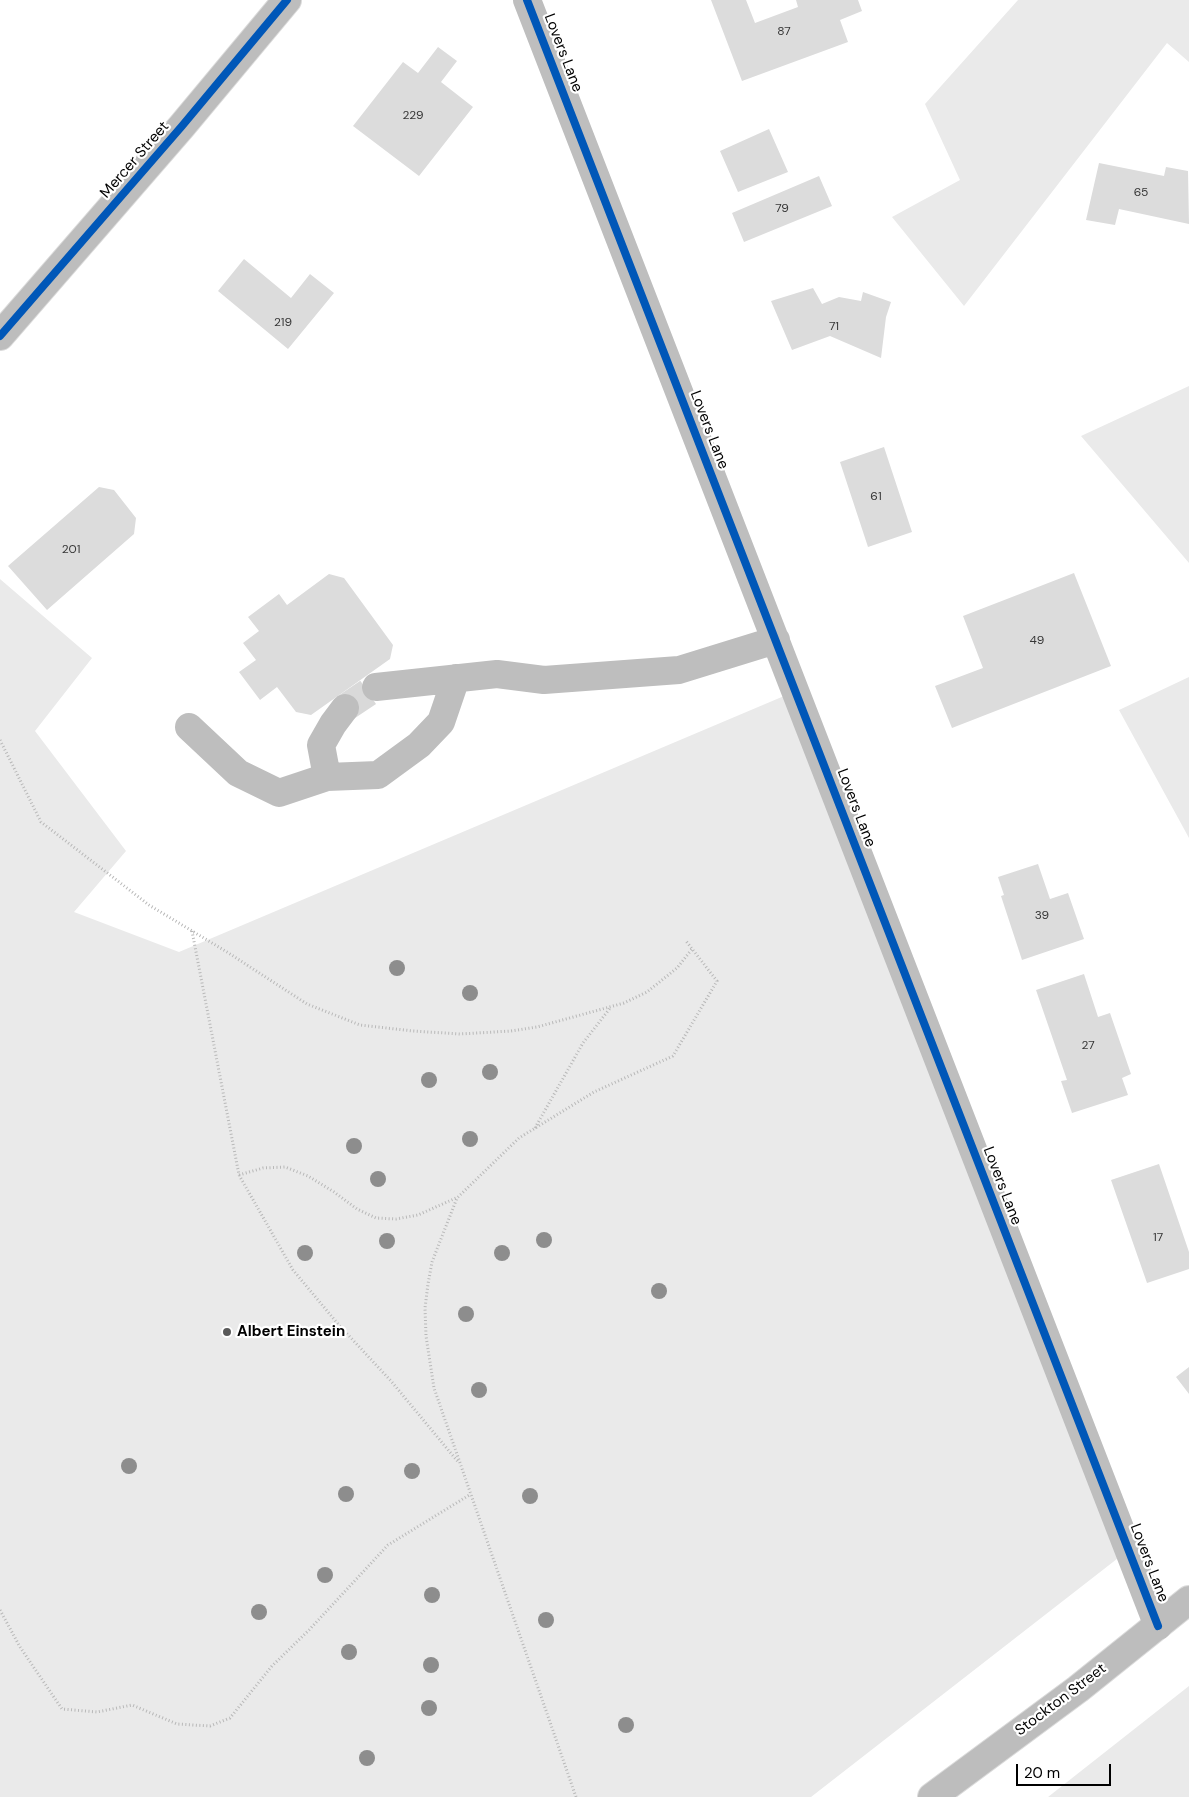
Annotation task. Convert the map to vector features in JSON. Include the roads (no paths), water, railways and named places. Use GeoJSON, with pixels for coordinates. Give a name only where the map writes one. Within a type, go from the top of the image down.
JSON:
{"type":"FeatureCollection","features":[{"type":"Feature","properties":{"kind":"main road","name":"Mercer Street"},"geometry":{"type":"LineString","coordinates":[[0,336],[165,146],[287,0]]}},
{"type":"Feature","properties":{"kind":"main road","name":"Stockton Street"},"geometry":{"type":"LineString","coordinates":[[932,1797],[1158,1626],[1189,1600]]}},
{"type":"Feature","properties":{"kind":"street","name":"Lovers Lane"},"geometry":{"type":"LineString","coordinates":[[527,0],[1158,1626]]}},
{"type":"Feature","properties":{"kind":"street"},"geometry":{"type":"LineString","coordinates":[[376,687],[497,674],[544,680],[679,670],[776,640]]}},
{"type":"Feature","properties":{"kind":"street"},"geometry":{"type":"LineString","coordinates":[[190,727],[238,772],[279,793],[327,777],[378,775],[419,745],[441,722],[456,678]]}},
{"type":"Feature","properties":{"kind":"street"},"geometry":{"type":"LineString","coordinates":[[327,777],[322,745],[333,724],[345,708]]}},
{"type":"Feature","properties":{"kind":"tunnel"},"geometry":{"type":"LineString","coordinates":[[345,708],[376,687]]}},
{"type":"Feature","properties":{"kind":"place","name":"Albert Einstein"},"geometry":{"type":"Point","coordinates":[227,1332]}}]}
